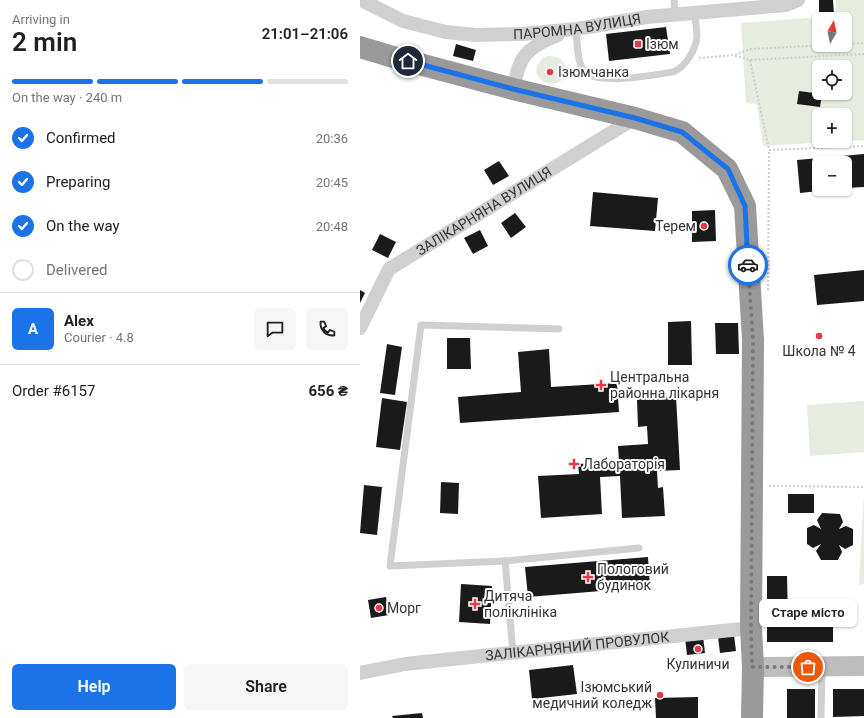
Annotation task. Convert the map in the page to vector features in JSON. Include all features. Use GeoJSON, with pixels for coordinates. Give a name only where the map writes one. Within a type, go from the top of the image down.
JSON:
{"type":"FeatureCollection","features":[{"type":"Feature","properties":{"kind":"highway"},"geometry":{"type":"LineString","coordinates":[[360,47],[513,89],[635,118],[682,132],[728,169],[745,206],[753,340],[751,628],[752,718]]}},
{"type":"Feature","properties":{"kind":"street","name":"ПАРОМНА ВУЛИЦЯ"},"geometry":{"type":"LineString","coordinates":[[361,0],[403,21],[446,32],[475,34],[522,34],[576,29],[647,17],[786,5],[798,0]]}},
{"type":"Feature","properties":{"kind":"street"},"geometry":{"type":"LineString","coordinates":[[513,89],[520,63],[524,56],[543,41],[576,29]]}},
{"type":"Feature","properties":{"kind":"street","name":"ЗАЛІКАРНЯНА ВУЛИЦЯ"},"geometry":{"type":"LineString","coordinates":[[360,328],[389,269],[635,118]]}},
{"type":"Feature","properties":{"kind":"street","name":"ЗАЛІКАРНЯНИЙ ПРОВУЛОК"},"geometry":{"type":"LineString","coordinates":[[360,673],[405,664],[751,628]]}},
{"type":"Feature","properties":{"kind":"street"},"geometry":{"type":"LineString","coordinates":[[752,667],[864,666]]}},
{"type":"Feature","properties":{"kind":"lane"},"geometry":{"type":"LineString","coordinates":[[674,0],[675,15]]}},
{"type":"Feature","properties":{"kind":"lane"},"geometry":{"type":"LineString","coordinates":[[576,29],[580,64],[583,70],[590,76],[612,79],[673,72],[679,70],[684,64],[694,46],[697,36],[695,13]]}},
{"type":"Feature","properties":{"kind":"lane"},"geometry":{"type":"LineString","coordinates":[[559,329],[421,325],[390,566],[506,561],[639,548]]}},
{"type":"Feature","properties":{"kind":"lane"},"geometry":{"type":"LineString","coordinates":[[506,561],[513,653]]}},
{"type":"Feature","properties":{"kind":"lane"},"geometry":{"type":"LineString","coordinates":[[821,718],[822,667]]}},
{"type":"Feature","properties":{"kind":"path"},"geometry":{"type":"LineString","coordinates":[[852,44],[864,43]]}},
{"type":"Feature","properties":{"kind":"path"},"geometry":{"type":"LineString","coordinates":[[734,56],[751,49],[812,46]]}},
{"type":"Feature","properties":{"kind":"path"},"geometry":{"type":"LineString","coordinates":[[698,58],[734,56],[750,60],[864,54]]}},
{"type":"Feature","properties":{"kind":"path"},"geometry":{"type":"LineString","coordinates":[[750,60],[769,150],[864,146]]}},
{"type":"Feature","properties":{"kind":"path"},"geometry":{"type":"LineString","coordinates":[[767,486],[864,487]]}},
{"type":"Feature","properties":{"kind":"shaded area"},"geometry":{"type":"Polygon","coordinates":[[[836,0],[864,0],[864,140],[852,141],[852,108],[812,108],[812,143],[763,146],[757,104],[746,103],[741,23],[812,18],[812,52],[852,52],[852,12],[836,12],[836,0]]]}},
{"type":"Feature","properties":{"kind":"shaded area"},"geometry":{"type":"Polygon","coordinates":[[[546,56],[554,56],[561,59],[565,65],[565,73],[561,80],[556,84],[549,84],[538,76],[536,70],[539,63],[546,56]]]}},
{"type":"Feature","properties":{"kind":"shaded area"},"geometry":{"type":"Polygon","coordinates":[[[864,401],[864,452],[810,456],[807,405],[864,401]]]}},
{"type":"Feature","properties":{"kind":"shaded area"},"geometry":{"type":"Polygon","coordinates":[[[864,492],[864,584],[859,585],[864,492]]]}},
{"type":"Feature","properties":{"kind":"building"},"geometry":{"type":"Polygon","coordinates":[[[819,0],[833,0],[834,12],[819,12],[819,0]]]}},
{"type":"Feature","properties":{"kind":"building","name":"Ізюм"},"geometry":{"type":"Polygon","coordinates":[[[666,27],[670,54],[609,61],[606,34],[666,27]]]}},
{"type":"Feature","properties":{"kind":"building"},"geometry":{"type":"Polygon","coordinates":[[[456,44],[476,50],[473,61],[453,56],[456,44]]]}},
{"type":"Feature","properties":{"kind":"building"},"geometry":{"type":"Polygon","coordinates":[[[799,91],[812,93],[812,100],[821,100],[820,107],[797,104],[799,91]]]}},
{"type":"Feature","properties":{"kind":"building"},"geometry":{"type":"Polygon","coordinates":[[[864,154],[864,187],[852,188],[852,156],[842,156],[864,154]]]}},
{"type":"Feature","properties":{"kind":"building"},"geometry":{"type":"Polygon","coordinates":[[[812,159],[812,192],[800,193],[797,160],[812,159]]]}},
{"type":"Feature","properties":{"kind":"building"},"geometry":{"type":"Polygon","coordinates":[[[499,161],[509,176],[493,185],[484,170],[499,161]]]}},
{"type":"Feature","properties":{"kind":"building"},"geometry":{"type":"Polygon","coordinates":[[[593,192],[658,198],[655,231],[590,226],[593,192]]]}},
{"type":"Feature","properties":{"kind":"building","name":"Терем"},"geometry":{"type":"Polygon","coordinates":[[[715,210],[716,241],[692,242],[692,211],[715,210]]]}},
{"type":"Feature","properties":{"kind":"building"},"geometry":{"type":"Polygon","coordinates":[[[515,213],[526,227],[511,238],[501,223],[515,213]]]}},
{"type":"Feature","properties":{"kind":"building"},"geometry":{"type":"Polygon","coordinates":[[[480,230],[488,246],[473,254],[464,238],[480,230]]]}},
{"type":"Feature","properties":{"kind":"building"},"geometry":{"type":"Polygon","coordinates":[[[380,234],[396,242],[388,258],[372,250],[380,234]]]}},
{"type":"Feature","properties":{"kind":"building"},"geometry":{"type":"Polygon","coordinates":[[[864,270],[864,301],[817,305],[814,275],[864,270]]]}},
{"type":"Feature","properties":{"kind":"building"},"geometry":{"type":"Polygon","coordinates":[[[360,290],[365,293],[360,303],[360,290]]]}},
{"type":"Feature","properties":{"kind":"building"},"geometry":{"type":"Polygon","coordinates":[[[691,321],[692,365],[668,365],[668,322],[691,321]]]}},
{"type":"Feature","properties":{"kind":"building"},"geometry":{"type":"Polygon","coordinates":[[[715,323],[738,323],[739,354],[716,354],[715,323]]]}},
{"type":"Feature","properties":{"kind":"building"},"geometry":{"type":"Polygon","coordinates":[[[447,338],[470,338],[471,369],[447,369],[447,338]]]}},
{"type":"Feature","properties":{"kind":"building"},"geometry":{"type":"Polygon","coordinates":[[[387,344],[402,347],[395,395],[380,393],[387,344]]]}},
{"type":"Feature","properties":{"kind":"building","name":"Центральна районна лікарня"},"geometry":{"type":"Polygon","coordinates":[[[549,349],[551,387],[617,383],[619,412],[460,423],[458,397],[521,392],[518,352],[549,349]]]}},
{"type":"Feature","properties":{"kind":"building"},"geometry":{"type":"Polygon","coordinates":[[[676,396],[680,470],[657,471],[658,488],[663,487],[665,516],[622,518],[620,476],[600,477],[602,514],[541,518],[538,476],[579,474],[578,464],[619,462],[618,446],[648,444],[647,426],[638,427],[637,399],[676,396]]]}},
{"type":"Feature","properties":{"kind":"building"},"geometry":{"type":"Polygon","coordinates":[[[382,398],[407,402],[400,450],[376,447],[382,398]]]}},
{"type":"Feature","properties":{"kind":"building"},"geometry":{"type":"Polygon","coordinates":[[[441,482],[459,483],[458,514],[440,513],[441,482]]]}},
{"type":"Feature","properties":{"kind":"building"},"geometry":{"type":"Polygon","coordinates":[[[364,485],[382,487],[377,535],[360,533],[364,485]]]}},
{"type":"Feature","properties":{"kind":"building"},"geometry":{"type":"Polygon","coordinates":[[[788,494],[814,494],[814,513],[788,513],[788,494]]]}},
{"type":"Feature","properties":{"kind":"building"},"geometry":{"type":"Polygon","coordinates":[[[822,513],[840,514],[843,522],[839,529],[846,526],[853,529],[853,545],[845,549],[839,545],[842,552],[838,560],[821,560],[816,551],[821,544],[813,548],[807,544],[807,528],[814,525],[821,529],[817,520],[822,513]]]}},
{"type":"Feature","properties":{"kind":"building","name":"Пологовий будинок"},"geometry":{"type":"Polygon","coordinates":[[[648,557],[650,587],[528,597],[525,567],[648,557]]]}},
{"type":"Feature","properties":{"kind":"building"},"geometry":{"type":"Polygon","coordinates":[[[767,576],[787,576],[788,618],[833,617],[833,642],[767,642],[767,576]]]}},
{"type":"Feature","properties":{"kind":"building","name":"Дитяча поліклініка"},"geometry":{"type":"Polygon","coordinates":[[[461,584],[492,586],[490,624],[459,622],[461,584]]]}},
{"type":"Feature","properties":{"kind":"building","name":"Морг"},"geometry":{"type":"Polygon","coordinates":[[[386,597],[389,615],[371,618],[368,600],[386,597]]]}},
{"type":"Feature","properties":{"kind":"building"},"geometry":{"type":"Polygon","coordinates":[[[734,635],[736,651],[720,653],[718,637],[734,635]]]}},
{"type":"Feature","properties":{"kind":"building"},"geometry":{"type":"Polygon","coordinates":[[[703,636],[705,653],[687,655],[685,638],[703,636]]]}},
{"type":"Feature","properties":{"kind":"building"},"geometry":{"type":"Polygon","coordinates":[[[573,665],[577,694],[532,699],[529,670],[573,665]]]}},
{"type":"Feature","properties":{"kind":"building"},"geometry":{"type":"Polygon","coordinates":[[[787,689],[815,689],[815,718],[787,718],[787,689]]]}},
{"type":"Feature","properties":{"kind":"building"},"geometry":{"type":"Polygon","coordinates":[[[833,689],[864,689],[864,716],[833,717],[833,689]]]}},
{"type":"Feature","properties":{"kind":"building","name":"Ізюмський медичний коледж"},"geometry":{"type":"Polygon","coordinates":[[[698,697],[698,718],[656,718],[655,698],[698,697]]]}},
{"type":"Feature","properties":{"kind":"building"},"geometry":{"type":"Polygon","coordinates":[[[422,713],[423,718],[393,718],[392,716],[422,713]]]}},
{"type":"Feature","properties":{"kind":"way so far"},"geometry":{"type":"LineString","coordinates":[[748,265],[753,340],[752,667],[808,667]]}},
{"type":"Feature","properties":{"kind":"place","name":"Ізюм"},"geometry":{"type":"Point","coordinates":[638,44]}},
{"type":"Feature","properties":{"kind":"place","name":"Ізюмчанка"},"geometry":{"type":"Point","coordinates":[550,72]}},
{"type":"Feature","properties":{"kind":"place","name":"Терем"},"geometry":{"type":"Point","coordinates":[704,226]}},
{"type":"Feature","properties":{"kind":"place","name":"Школа № 4"},"geometry":{"type":"Point","coordinates":[819,336]}},
{"type":"Feature","properties":{"kind":"place","name":"Центральна районна лікарня"},"geometry":{"type":"Point","coordinates":[601,385]}},
{"type":"Feature","properties":{"kind":"place","name":"Лабораторія"},"geometry":{"type":"Point","coordinates":[574,464]}},
{"type":"Feature","properties":{"kind":"place","name":"Пологовий будинок"},"geometry":{"type":"Point","coordinates":[588,577]}},
{"type":"Feature","properties":{"kind":"place","name":"Дитяча поліклініка"},"geometry":{"type":"Point","coordinates":[475,604]}},
{"type":"Feature","properties":{"kind":"place","name":"Морг"},"geometry":{"type":"Point","coordinates":[379,608]}},
{"type":"Feature","properties":{"kind":"place","name":"Кулиничи"},"geometry":{"type":"Point","coordinates":[698,649]}},
{"type":"Feature","properties":{"kind":"place","name":"Старе місто"},"geometry":{"type":"Point","coordinates":[808,667]}},
{"type":"Feature","properties":{"kind":"place","name":"Ізюмський медичний коледж"},"geometry":{"type":"Point","coordinates":[660,695]}},
{"type":"Feature","properties":{"kind":"route"},"geometry":{"type":"LineString","coordinates":[[408,61],[513,89],[635,118],[682,132],[728,169],[745,206],[748,265]]}}]}
